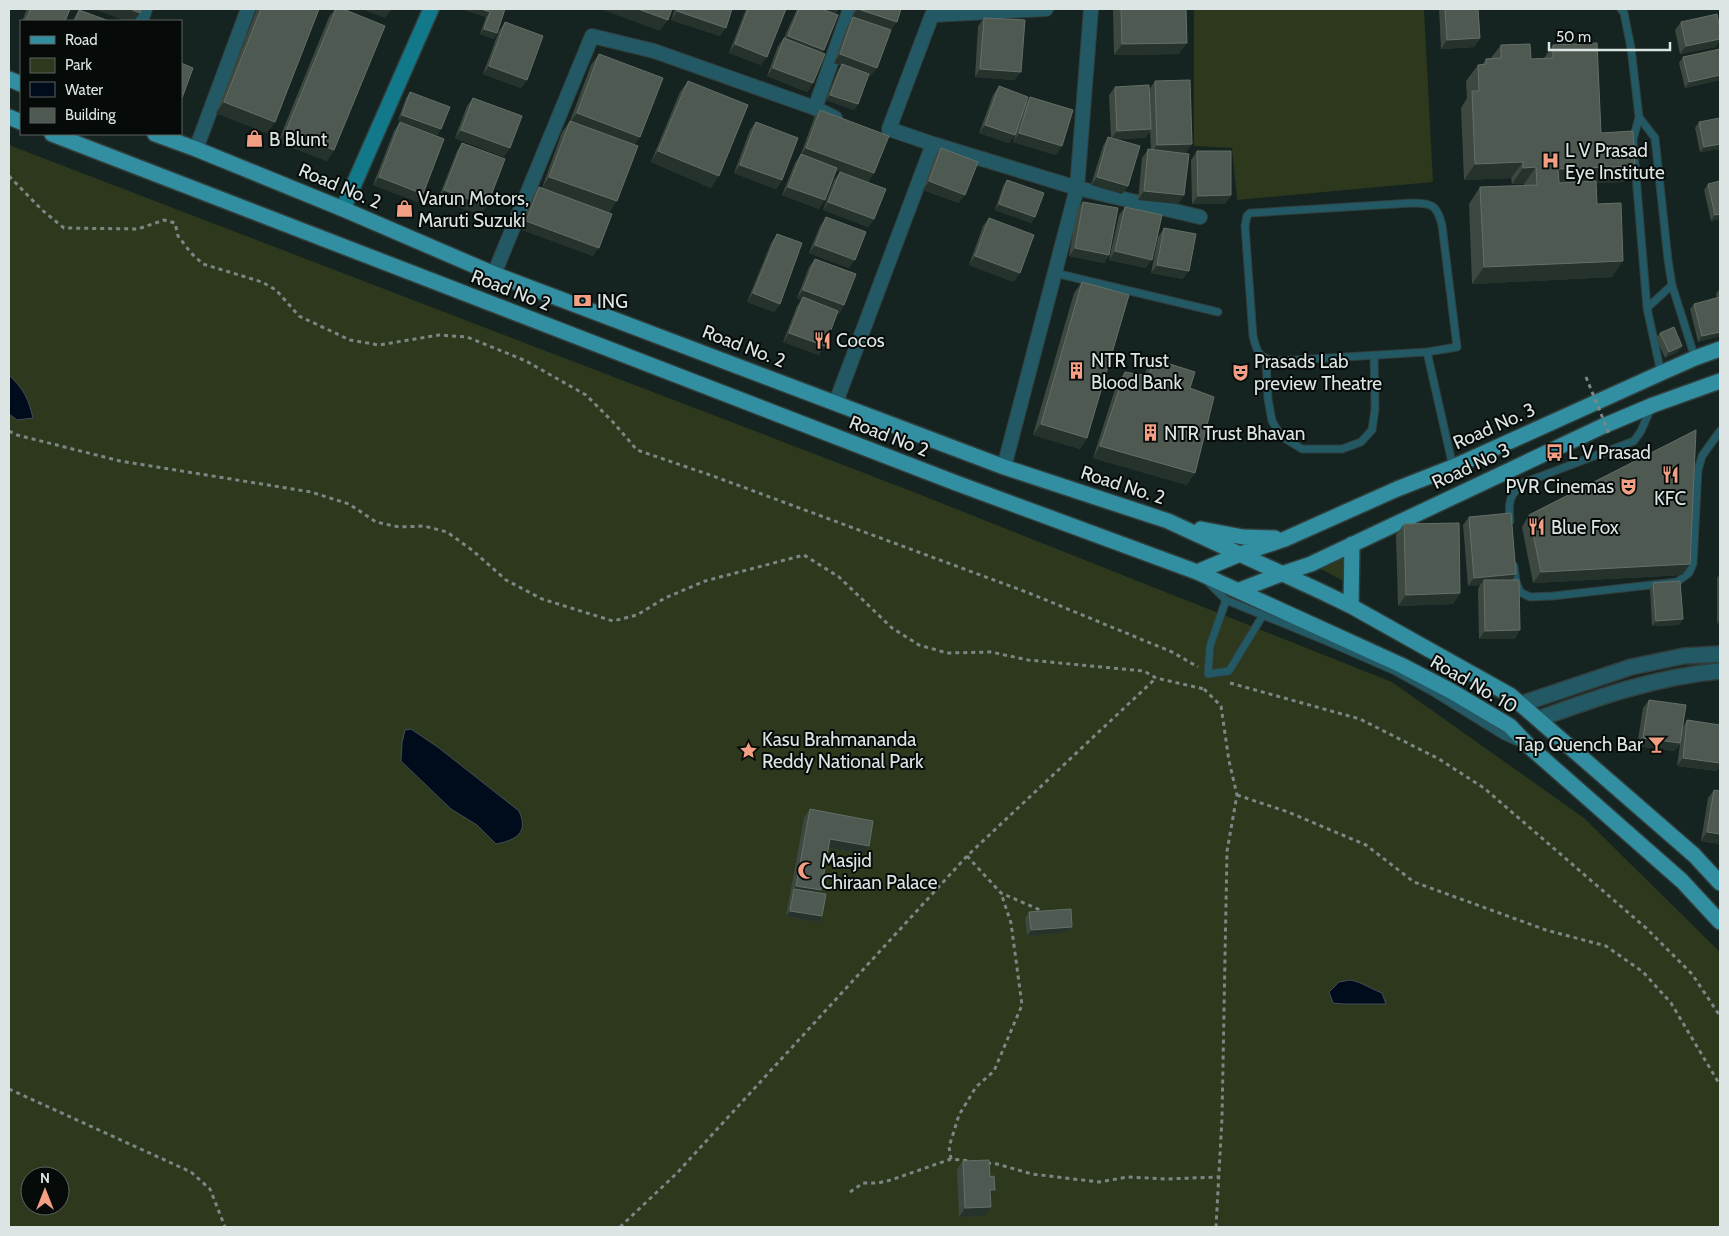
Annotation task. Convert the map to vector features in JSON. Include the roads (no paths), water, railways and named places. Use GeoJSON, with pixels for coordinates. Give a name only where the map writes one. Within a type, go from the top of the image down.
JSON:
{"type":"FeatureCollection","features":[{"type":"Feature","properties":{"kind":"main road"},"geometry":{"type":"LineString","coordinates":[[343,209],[431,9]]}},
{"type":"Feature","properties":{"kind":"main road","name":"Road No 2"},"geometry":{"type":"LineString","coordinates":[[55,135],[956,483],[1197,572]]}},
{"type":"Feature","properties":{"kind":"main road","name":"Road No. 2"},"geometry":{"type":"LineString","coordinates":[[158,135],[343,209],[494,274],[1004,466],[1168,521],[1320,591]]}},
{"type":"Feature","properties":{"kind":"main road","name":"Road No. 3"},"geometry":{"type":"LineString","coordinates":[[1197,572],[1240,554],[1285,539],[1452,467],[1661,372],[1720,349]]}},
{"type":"Feature","properties":{"kind":"main road","name":"Road No 3"},"geometry":{"type":"LineString","coordinates":[[1240,590],[1311,564],[1601,427],[1653,405],[1720,381]]}},
{"type":"Feature","properties":{"kind":"main road"},"geometry":{"type":"LineString","coordinates":[[1168,521],[1243,537],[1285,539]]}},
{"type":"Feature","properties":{"kind":"main road"},"geometry":{"type":"LineString","coordinates":[[1351,606],[1352,544]]}},
{"type":"Feature","properties":{"kind":"main road"},"geometry":{"type":"LineString","coordinates":[[1197,572],[1240,590]]}},
{"type":"Feature","properties":{"kind":"main road","name":"Road No. 10"},"geometry":{"type":"LineString","coordinates":[[1240,590],[1401,665],[1452,691],[1510,726],[1531,748],[1682,881],[1720,922]]}},
{"type":"Feature","properties":{"kind":"main road","name":"Road No. 10"},"geometry":{"type":"LineString","coordinates":[[1320,591],[1351,606],[1510,695],[1694,855],[1720,883]]}},
{"type":"Feature","properties":{"kind":"street"},"geometry":{"type":"LineString","coordinates":[[196,149],[248,9]]}},
{"type":"Feature","properties":{"kind":"street"},"geometry":{"type":"LineString","coordinates":[[814,108],[850,9]]}},
{"type":"Feature","properties":{"kind":"street"},"geometry":{"type":"LineString","coordinates":[[1046,9],[932,16],[889,129],[1077,188],[1200,217]]}},
{"type":"Feature","properties":{"kind":"street"},"geometry":{"type":"LineString","coordinates":[[1004,466],[1077,188],[1092,9]]}},
{"type":"Feature","properties":{"kind":"street"},"geometry":{"type":"LineString","coordinates":[[494,274],[592,36],[654,51],[814,108],[845,122]]}},
{"type":"Feature","properties":{"kind":"street"},"geometry":{"type":"LineString","coordinates":[[836,402],[933,144]]}},
{"type":"Feature","properties":{"kind":"street"},"geometry":{"type":"LineString","coordinates":[[1520,704],[1631,667],[1684,656],[1720,654]]}},
{"type":"Feature","properties":{"kind":"street"},"geometry":{"type":"LineString","coordinates":[[1538,719],[1600,696],[1640,684],[1672,677],[1720,672]]}},
{"type":"Feature","properties":{"kind":"lane"},"geometry":{"type":"LineString","coordinates":[[1621,9],[1624,13],[1631,48],[1639,117],[1633,140],[1647,308],[1661,372]]}},
{"type":"Feature","properties":{"kind":"lane"},"geometry":{"type":"LineString","coordinates":[[1639,117],[1655,138],[1672,285],[1695,358]]}},
{"type":"Feature","properties":{"kind":"lane"},"geometry":{"type":"LineString","coordinates":[[1412,203],[1432,205],[1439,212],[1442,225],[1458,347],[1427,352],[1278,362],[1266,360],[1256,349],[1253,336],[1245,226],[1246,216],[1250,213],[1412,203]]}},
{"type":"Feature","properties":{"kind":"lane"},"geometry":{"type":"LineString","coordinates":[[1055,274],[1218,312]]}},
{"type":"Feature","properties":{"kind":"lane"},"geometry":{"type":"LineString","coordinates":[[1647,308],[1672,285]]}},
{"type":"Feature","properties":{"kind":"lane"},"geometry":{"type":"LineString","coordinates":[[1427,352],[1452,467]]}},
{"type":"Feature","properties":{"kind":"lane"},"geometry":{"type":"LineString","coordinates":[[1266,360],[1268,399],[1272,421],[1281,436],[1302,449],[1342,449],[1361,442],[1372,430],[1376,409],[1374,355]]}},
{"type":"Feature","properties":{"kind":"lane"},"geometry":{"type":"LineString","coordinates":[[1511,526],[1509,508],[1512,492],[1523,483],[1634,441],[1642,431],[1653,405]]}},
{"type":"Feature","properties":{"kind":"lane"},"geometry":{"type":"LineString","coordinates":[[1513,554],[1516,582],[1520,592],[1530,597],[1677,582],[1688,573],[1693,564],[1698,470],[1702,456],[1720,431]]}},
{"type":"Feature","properties":{"kind":"lane"},"geometry":{"type":"LineString","coordinates":[[1197,572],[1226,600],[1395,671],[1504,736],[1531,748]]}},
{"type":"Feature","properties":{"kind":"lane"},"geometry":{"type":"LineString","coordinates":[[1226,600],[1210,646],[1208,674],[1229,671],[1263,615]]}},
{"type":"Feature","properties":{"kind":"water"},"geometry":{"type":"Polygon","coordinates":[[[9,375],[25,394],[33,418],[17,420],[9,414],[9,375]]]}},
{"type":"Feature","properties":{"kind":"water"},"geometry":{"type":"Polygon","coordinates":[[[411,729],[439,748],[519,811],[522,825],[519,834],[515,838],[496,844],[477,825],[451,809],[401,761],[405,730],[411,729]]]}},
{"type":"Feature","properties":{"kind":"water"},"geometry":{"type":"Polygon","coordinates":[[[1350,980],[1359,982],[1382,993],[1386,1004],[1333,1003],[1329,992],[1339,982],[1350,980]]]}},
{"type":"Feature","properties":{"kind":"place","name":"B Blunt"},"geometry":{"type":"Point","coordinates":[255,139]}},
{"type":"Feature","properties":{"kind":"place","name":"L V Prasad Eye Institute"},"geometry":{"type":"Point","coordinates":[1551,161]}},
{"type":"Feature","properties":{"kind":"place","name":"Varun Motors, Maruti Suzuki"},"geometry":{"type":"Point","coordinates":[404,209]}},
{"type":"Feature","properties":{"kind":"place","name":"ING"},"geometry":{"type":"Point","coordinates":[583,301]}},
{"type":"Feature","properties":{"kind":"place","name":"Cocos"},"geometry":{"type":"Point","coordinates":[822,340]}},
{"type":"Feature","properties":{"kind":"place","name":"NTR Trust Blood Bank"},"geometry":{"type":"Point","coordinates":[1077,371]}},
{"type":"Feature","properties":{"kind":"place","name":"Prasads Lab preview Theatre"},"geometry":{"type":"Point","coordinates":[1240,372]}},
{"type":"Feature","properties":{"kind":"place","name":"NTR Trust Bhavan"},"geometry":{"type":"Point","coordinates":[1150,433]}},
{"type":"Feature","properties":{"kind":"place","name":"L V Prasad"},"geometry":{"type":"Point","coordinates":[1554,452]}},
{"type":"Feature","properties":{"kind":"place","name":"KFC"},"geometry":{"type":"Point","coordinates":[1670,475]}},
{"type":"Feature","properties":{"kind":"place","name":"PVR Cinemas"},"geometry":{"type":"Point","coordinates":[1628,486]}},
{"type":"Feature","properties":{"kind":"place","name":"Blue Fox"},"geometry":{"type":"Point","coordinates":[1537,527]}},
{"type":"Feature","properties":{"kind":"place","name":"Tap Quench Bar"},"geometry":{"type":"Point","coordinates":[1657,744]}},
{"type":"Feature","properties":{"kind":"place","name":"Kasu Brahmananda Reddy National Park"},"geometry":{"type":"Point","coordinates":[748,750]}},
{"type":"Feature","properties":{"kind":"place","name":"Masjid Chiraan Palace"},"geometry":{"type":"Point","coordinates":[807,871]}}]}
